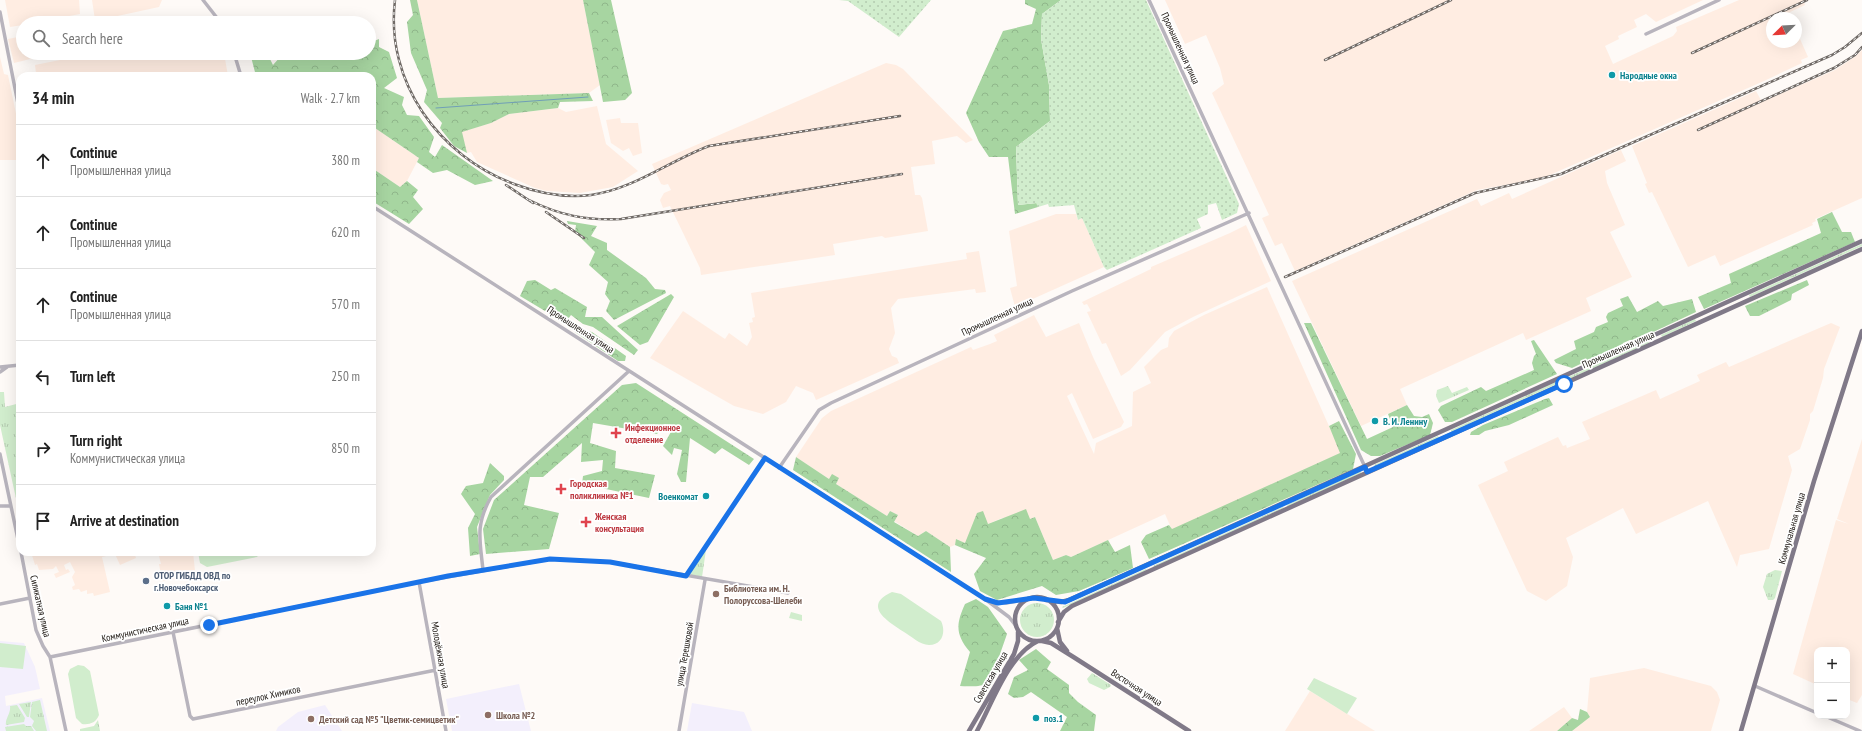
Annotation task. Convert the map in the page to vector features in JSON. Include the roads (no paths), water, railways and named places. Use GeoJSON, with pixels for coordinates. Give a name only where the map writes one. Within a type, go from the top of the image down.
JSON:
{"type":"FeatureCollection","features":[{"type":"Feature","properties":{"kind":"main road","name":"Промышленная улица"},"geometry":{"type":"LineString","coordinates":[[1046,600],[1061,602],[1069,600],[1862,241]]}},
{"type":"Feature","properties":{"kind":"main road","name":"Промышленная улица"},"geometry":{"type":"LineString","coordinates":[[1058,624],[1064,612],[1072,606],[1862,249]]}},
{"type":"Feature","properties":{"kind":"main road"},"geometry":{"type":"LineString","coordinates":[[1737,298],[1740,304]]}},
{"type":"Feature","properties":{"kind":"main road"},"geometry":{"type":"LineString","coordinates":[[1701,314],[1704,320]]}},
{"type":"Feature","properties":{"kind":"main road","name":"Коммунальная улица"},"geometry":{"type":"LineString","coordinates":[[1741,731],[1814,482],[1862,331]]}},
{"type":"Feature","properties":{"kind":"main road"},"geometry":{"type":"LineString","coordinates":[[1654,336],[1656,342]]}},
{"type":"Feature","properties":{"kind":"main road"},"geometry":{"type":"LineString","coordinates":[[1561,378],[1564,384]]}},
{"type":"Feature","properties":{"kind":"main road"},"geometry":{"type":"LineString","coordinates":[[1443,431],[1446,437]]}},
{"type":"Feature","properties":{"kind":"main road"},"geometry":{"type":"LineString","coordinates":[[1365,467],[1367,472]]}},
{"type":"Feature","properties":{"kind":"main road"},"geometry":{"type":"LineString","coordinates":[[1284,503],[1287,509]]}},
{"type":"Feature","properties":{"kind":"main road"},"geometry":{"type":"LineString","coordinates":[[1148,565],[1151,570]]}},
{"type":"Feature","properties":{"kind":"main road"},"geometry":{"type":"LineString","coordinates":[[1030,599],[1046,600],[1056,610],[1058,624],[1051,636],[1040,641],[1027,639],[1017,628],[1015,618],[1018,609],[1023,603],[1030,599]]}},
{"type":"Feature","properties":{"kind":"main road","name":"Восточная улица"},"geometry":{"type":"LineString","coordinates":[[1058,624],[1060,642],[1075,658]]}},
{"type":"Feature","properties":{"kind":"main road","name":"Советская улица"},"geometry":{"type":"LineString","coordinates":[[1007,671],[1017,647],[1017,628]]}},
{"type":"Feature","properties":{"kind":"main road","name":"Восточная улица"},"geometry":{"type":"LineString","coordinates":[[1040,641],[1051,643],[1189,731]]}},
{"type":"Feature","properties":{"kind":"main road","name":"Советская улица"},"geometry":{"type":"LineString","coordinates":[[969,731],[1007,671],[1025,650],[1040,641]]}},
{"type":"Feature","properties":{"kind":"main road","name":"Советская улица"},"geometry":{"type":"LineString","coordinates":[[977,731],[998,685]]}},
{"type":"Feature","properties":{"kind":"street"},"geometry":{"type":"LineString","coordinates":[[203,0],[216,16]]}},
{"type":"Feature","properties":{"kind":"street","name":"Промышленная улица"},"geometry":{"type":"LineString","coordinates":[[1149,0],[1249,213],[1365,467]]}},
{"type":"Feature","properties":{"kind":"street"},"geometry":{"type":"LineString","coordinates":[[1646,34],[1719,0]]}},
{"type":"Feature","properties":{"kind":"street"},"geometry":{"type":"LineString","coordinates":[[0,12],[16,94]]}},
{"type":"Feature","properties":{"kind":"street"},"geometry":{"type":"LineString","coordinates":[[236,60],[240,72]]}},
{"type":"Feature","properties":{"kind":"street","name":"Промышленная улица"},"geometry":{"type":"LineString","coordinates":[[376,209],[985,599],[1009,617],[1017,628]]}},
{"type":"Feature","properties":{"kind":"street","name":"Промышленная улица"},"geometry":{"type":"LineString","coordinates":[[779,468],[820,410],[831,403],[1072,291],[1249,213]]}},
{"type":"Feature","properties":{"kind":"street"},"geometry":{"type":"LineString","coordinates":[[0,367],[16,365]]}},
{"type":"Feature","properties":{"kind":"street"},"geometry":{"type":"LineString","coordinates":[[0,372],[8,366]]}},
{"type":"Feature","properties":{"kind":"street"},"geometry":{"type":"LineString","coordinates":[[483,570],[479,525],[491,497],[629,371]]}},
{"type":"Feature","properties":{"kind":"street","name":"Силикатная улица"},"geometry":{"type":"LineString","coordinates":[[0,454],[16,531]]}},
{"type":"Feature","properties":{"kind":"street"},"geometry":{"type":"LineString","coordinates":[[686,576],[765,458]]}},
{"type":"Feature","properties":{"kind":"street"},"geometry":{"type":"LineString","coordinates":[[1360,458],[1367,461],[1376,462]]}},
{"type":"Feature","properties":{"kind":"street"},"geometry":{"type":"LineString","coordinates":[[0,506],[11,506]]}},
{"type":"Feature","properties":{"kind":"street","name":"Силикатная улица"},"geometry":{"type":"LineString","coordinates":[[21,556],[39,638],[50,657],[66,731]]}},
{"type":"Feature","properties":{"kind":"street","name":"Коммунистическая улица"},"geometry":{"type":"LineString","coordinates":[[50,657],[419,582],[483,570],[561,559],[610,562],[705,580],[788,593]]}},
{"type":"Feature","properties":{"kind":"street","name":"улица Терешковой"},"geometry":{"type":"LineString","coordinates":[[679,731],[705,580]]}},
{"type":"Feature","properties":{"kind":"street","name":"Молодёжная улица"},"geometry":{"type":"LineString","coordinates":[[419,582],[446,731]]}},
{"type":"Feature","properties":{"kind":"street"},"geometry":{"type":"LineString","coordinates":[[0,604],[30,598]]}},
{"type":"Feature","properties":{"kind":"street","name":"Промышленная улица"},"geometry":{"type":"LineString","coordinates":[[985,599],[998,603],[1030,599]]}},
{"type":"Feature","properties":{"kind":"street","name":"переулок Химиков"},"geometry":{"type":"LineString","coordinates":[[173,632],[190,716],[193,719],[436,670]]}},
{"type":"Feature","properties":{"kind":"street"},"geometry":{"type":"LineString","coordinates":[[1754,686],[1814,712]]}},
{"type":"Feature","properties":{"kind":"street"},"geometry":{"type":"LineString","coordinates":[[1832,719],[1860,731]]}},
{"type":"Feature","properties":{"kind":"waterway"},"geometry":{"type":"LineString","coordinates":[[436,108],[588,97]]}},
{"type":"Feature","properties":{"kind":"railway"},"geometry":{"type":"LineString","coordinates":[[395,0],[394,30],[399,59],[408,87],[423,112],[441,135],[462,155],[487,171],[514,184],[533,190],[572,196],[607,192],[637,181],[709,146],[900,116]]}},
{"type":"Feature","properties":{"kind":"railway"},"geometry":{"type":"LineString","coordinates":[[1325,60],[1451,0]]}},
{"type":"Feature","properties":{"kind":"railway"},"geometry":{"type":"LineString","coordinates":[[1692,53],[1807,0]]}},
{"type":"Feature","properties":{"kind":"railway"},"geometry":{"type":"LineString","coordinates":[[1285,277],[1475,193],[1561,174],[1832,55],[1845,47],[1862,33]]}},
{"type":"Feature","properties":{"kind":"railway"},"geometry":{"type":"LineString","coordinates":[[1698,130],[1834,68],[1855,55],[1862,47]]}},
{"type":"Feature","properties":{"kind":"railway"},"geometry":{"type":"LineString","coordinates":[[529,200],[551,210],[574,216],[596,219],[621,219],[902,174]]}},
{"type":"Feature","properties":{"kind":"railway"},"geometry":{"type":"LineString","coordinates":[[506,185],[533,203]]}},
{"type":"Feature","properties":{"kind":"railway"},"geometry":{"type":"LineString","coordinates":[[546,212],[584,238]]}},
{"type":"Feature","properties":{"kind":"place","name":"Народные окна"},"geometry":{"type":"Point","coordinates":[1612,75]}},
{"type":"Feature","properties":{"kind":"place","name":"В. И. Ленину"},"geometry":{"type":"Point","coordinates":[1375,421]}},
{"type":"Feature","properties":{"kind":"place","name":"Инфекционное отделение"},"geometry":{"type":"Point","coordinates":[616,433]}},
{"type":"Feature","properties":{"kind":"place","name":"Городская поликлиника №1"},"geometry":{"type":"Point","coordinates":[561,489]}},
{"type":"Feature","properties":{"kind":"place","name":"Военкомат"},"geometry":{"type":"Point","coordinates":[706,496]}},
{"type":"Feature","properties":{"kind":"place","name":"Женская консультация"},"geometry":{"type":"Point","coordinates":[586,522]}},
{"type":"Feature","properties":{"kind":"place","name":"ОТОР ГИБДД ОВД по г.Новочебоксарск"},"geometry":{"type":"Point","coordinates":[146,581]}},
{"type":"Feature","properties":{"kind":"place","name":"Библиотека им. Н. Полоруссова-Шелеби"},"geometry":{"type":"Point","coordinates":[716,594]}},
{"type":"Feature","properties":{"kind":"place","name":"Баня №1"},"geometry":{"type":"Point","coordinates":[167,606]}},
{"type":"Feature","properties":{"kind":"place","name":"Школа №2"},"geometry":{"type":"Point","coordinates":[488,715]}},
{"type":"Feature","properties":{"kind":"place","name":"поз.1"},"geometry":{"type":"Point","coordinates":[1036,718]}},
{"type":"Feature","properties":{"kind":"place","name":"Детский сад №5 \"Цветик-семицветик\""},"geometry":{"type":"Point","coordinates":[311,719]}}]}
